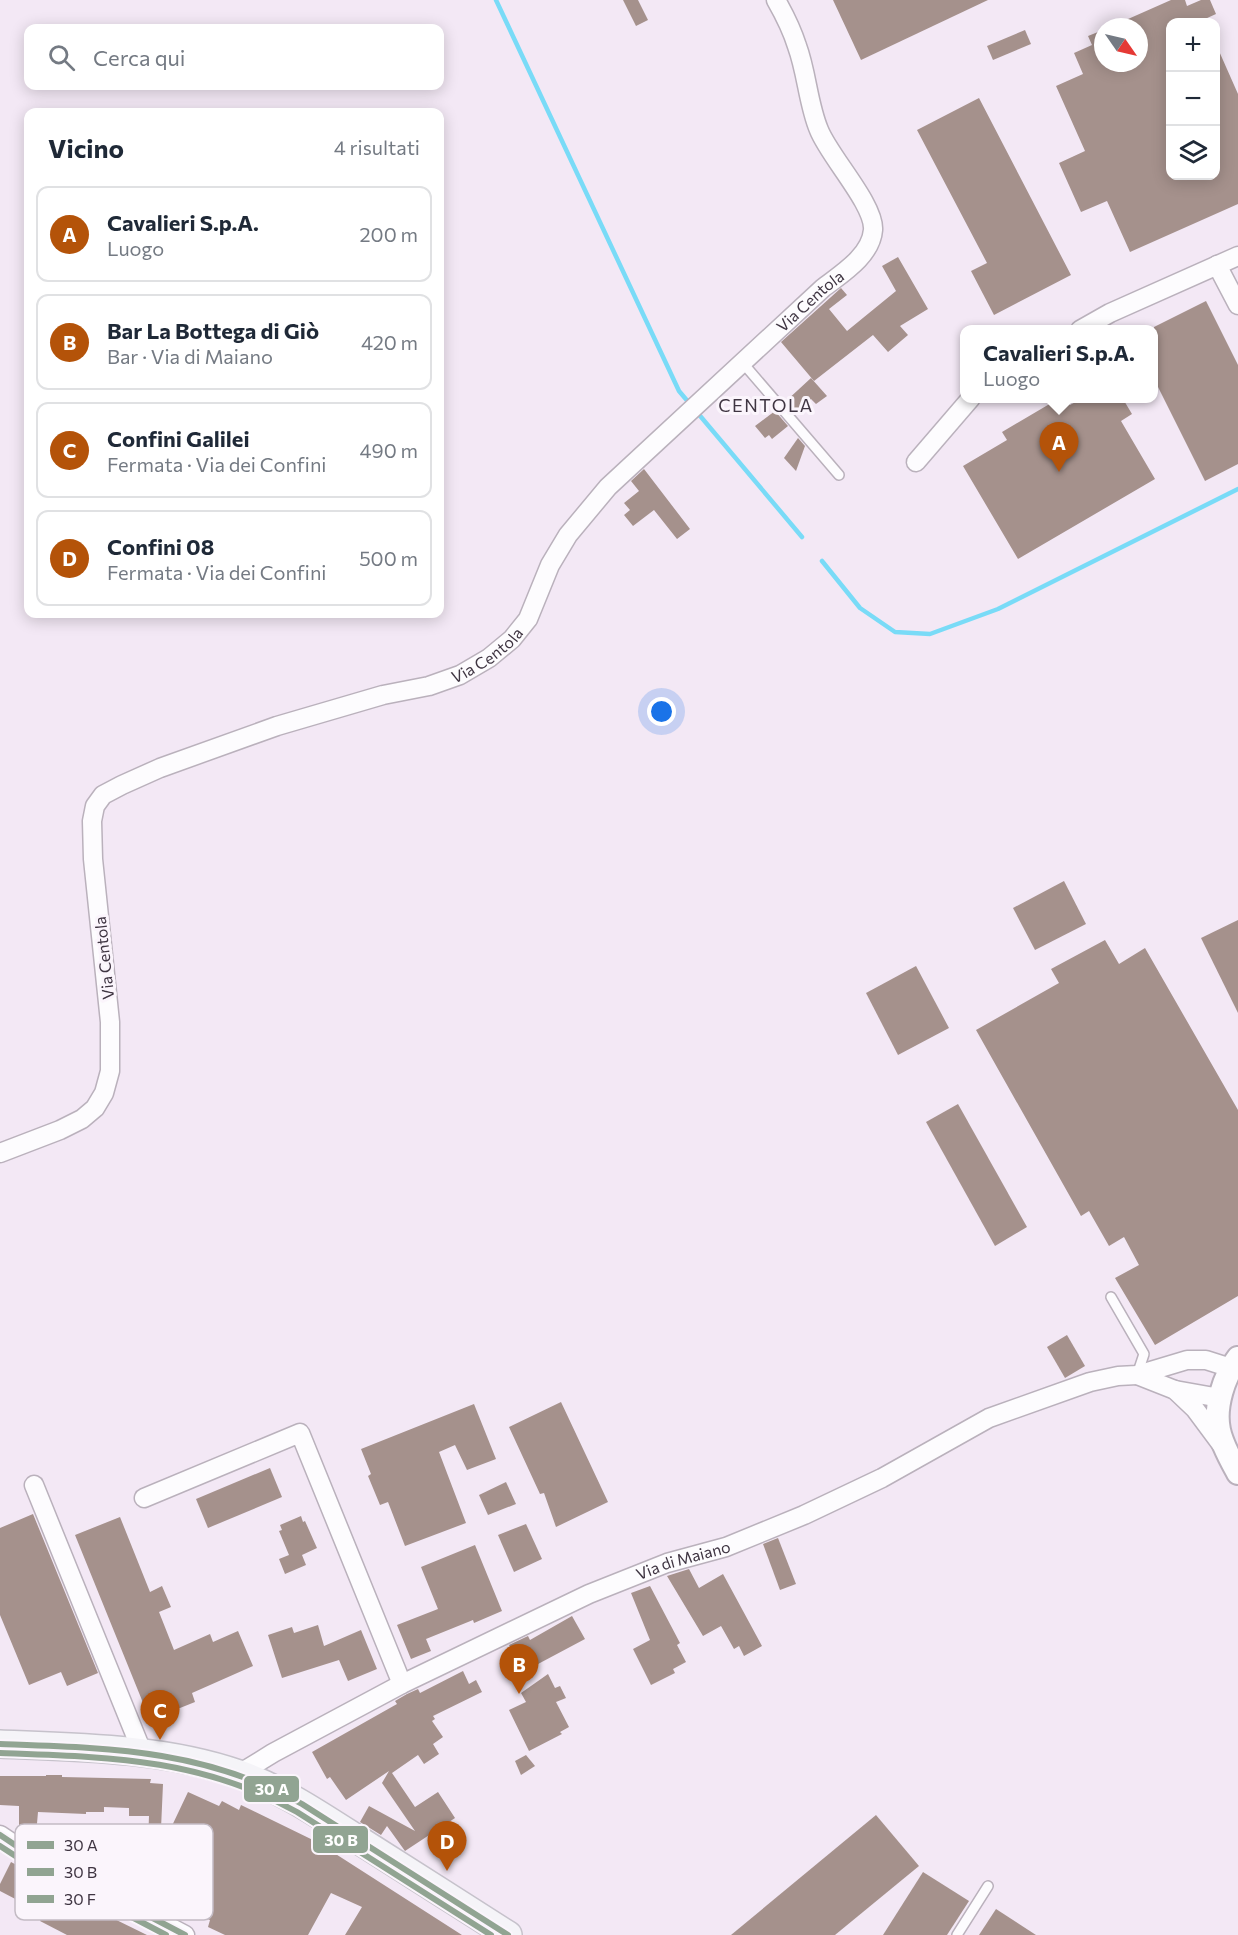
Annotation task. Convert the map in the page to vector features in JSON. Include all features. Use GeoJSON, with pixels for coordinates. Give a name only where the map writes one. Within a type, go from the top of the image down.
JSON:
{"type":"FeatureCollection","features":[{"type":"Feature","properties":{"kind":"main road"},"geometry":{"type":"LineString","coordinates":[[0,1744],[83,1747],[143,1754],[181,1759],[239,1774],[279,1793],[337,1826],[508,1935]]}},
{"type":"Feature","properties":{"kind":"street","name":"Via Centola"},"geometry":{"type":"LineString","coordinates":[[0,1153],[82,1119],[95,1108],[104,1093],[110,1071],[110,1022],[93,859],[92,821],[95,806],[104,795],[160,768],[277,726],[383,695],[429,686],[460,675],[489,658],[512,639],[528,619],[550,565],[568,535],[608,487],[823,288],[858,260],[870,242],[873,231],[872,221],[819,131],[798,46],[776,0]]}},
{"type":"Feature","properties":{"kind":"street"},"geometry":{"type":"LineString","coordinates":[[1089,325],[1110,313],[1238,256]]}},
{"type":"Feature","properties":{"kind":"street"},"geometry":{"type":"LineString","coordinates":[[1217,265],[1238,305]]}},
{"type":"Feature","properties":{"kind":"street"},"geometry":{"type":"LineString","coordinates":[[916,462],[968,403]]}},
{"type":"Feature","properties":{"kind":"street","name":"Via di Maiano"},"geometry":{"type":"LineString","coordinates":[[239,1774],[273,1753],[402,1684],[589,1594],[667,1563],[726,1547],[804,1515],[882,1478],[989,1418],[1090,1382],[1137,1375],[1192,1359],[1206,1360],[1236,1370]]}},
{"type":"Feature","properties":{"kind":"street"},"geometry":{"type":"LineString","coordinates":[[1233,1463],[1219,1430],[1220,1398],[1236,1370]]}},
{"type":"Feature","properties":{"kind":"street"},"geometry":{"type":"LineString","coordinates":[[1233,1463],[1229,1416],[1236,1370]]}},
{"type":"Feature","properties":{"kind":"street","name":"Via di Maiano"},"geometry":{"type":"LineString","coordinates":[[1137,1375],[1175,1390],[1220,1398]]}},
{"type":"Feature","properties":{"kind":"street","name":"Via di Maiano"},"geometry":{"type":"LineString","coordinates":[[1175,1390],[1195,1409],[1233,1463]]}},
{"type":"Feature","properties":{"kind":"street"},"geometry":{"type":"LineString","coordinates":[[144,1498],[300,1433],[402,1684]]}},
{"type":"Feature","properties":{"kind":"street"},"geometry":{"type":"LineString","coordinates":[[34,1485],[143,1754]]}},
{"type":"Feature","properties":{"kind":"street"},"geometry":{"type":"LineString","coordinates":[[0,1835],[15,1845]]}},
{"type":"Feature","properties":{"kind":"street"},"geometry":{"type":"LineString","coordinates":[[156,1920],[185,1935]]}},
{"type":"Feature","properties":{"kind":"lane"},"geometry":{"type":"LineString","coordinates":[[742,362],[838,475]]}},
{"type":"Feature","properties":{"kind":"lane"},"geometry":{"type":"LineString","coordinates":[[1111,1297],[1144,1354],[1137,1375]]}},
{"type":"Feature","properties":{"kind":"lane"},"geometry":{"type":"LineString","coordinates":[[957,1935],[988,1886]]}},
{"type":"Feature","properties":{"kind":"building"},"geometry":{"type":"Polygon","coordinates":[[[623,0],[638,0],[648,20],[636,26],[623,0]]]}},
{"type":"Feature","properties":{"kind":"building"},"geometry":{"type":"Polygon","coordinates":[[[833,0],[988,0],[861,60],[833,0]]]}},
{"type":"Feature","properties":{"kind":"building"},"geometry":{"type":"Polygon","coordinates":[[[1171,0],[1185,0],[1187,6],[1201,0],[1210,0],[1216,14],[1207,18],[1166,18],[1166,180],[1220,180],[1220,53],[1238,94],[1238,204],[1130,252],[1107,201],[1081,212],[1059,163],[1085,151],[1056,86],[1083,74],[1074,53],[1092,45],[1088,36],[1094,34],[1094,72],[1148,72],[1148,18],[1130,18],[1171,0]]]}},
{"type":"Feature","properties":{"kind":"building"},"geometry":{"type":"Polygon","coordinates":[[[1025,30],[1031,44],[993,60],[987,46],[1025,30]]]}},
{"type":"Feature","properties":{"kind":"building"},"geometry":{"type":"Polygon","coordinates":[[[979,98],[1071,275],[994,315],[971,271],[987,263],[917,130],[979,98]]]}},
{"type":"Feature","properties":{"kind":"building"},"geometry":{"type":"Polygon","coordinates":[[[898,257],[928,309],[900,326],[908,335],[888,352],[873,335],[814,381],[781,342],[841,288],[847,295],[829,309],[847,331],[896,291],[882,266],[898,257]]]}},
{"type":"Feature","properties":{"kind":"building"},"geometry":{"type":"Polygon","coordinates":[[[1206,301],[1238,365],[1238,464],[1205,481],[1158,387],[1158,325],[1206,301]]]}},
{"type":"Feature","properties":{"kind":"building"},"geometry":{"type":"Polygon","coordinates":[[[811,378],[827,396],[816,404],[811,399],[795,413],[785,402],[811,378]]]}},
{"type":"Feature","properties":{"kind":"building"},"geometry":{"type":"Polygon","coordinates":[[[1051,403],[1069,403],[1070,405],[1074,403],[1125,403],[1132,414],[1121,421],[1155,479],[1018,559],[963,466],[1007,440],[1002,432],[1051,403]]]}},
{"type":"Feature","properties":{"kind":"building"},"geometry":{"type":"Polygon","coordinates":[[[775,411],[788,426],[772,439],[769,435],[765,438],[755,426],[775,411]]]}},
{"type":"Feature","properties":{"kind":"building"},"geometry":{"type":"Polygon","coordinates":[[[798,438],[805,446],[796,471],[784,458],[798,438]]]}},
{"type":"Feature","properties":{"kind":"building"},"geometry":{"type":"Polygon","coordinates":[[[644,469],[690,529],[677,539],[654,510],[633,526],[624,515],[630,510],[624,503],[639,491],[631,481],[644,469]]]}},
{"type":"Feature","properties":{"kind":"building"},"geometry":{"type":"Polygon","coordinates":[[[1064,881],[1086,924],[1035,950],[1013,908],[1064,881]]]}},
{"type":"Feature","properties":{"kind":"building"},"geometry":{"type":"Polygon","coordinates":[[[1238,920],[1238,1013],[1201,938],[1238,920]]]}},
{"type":"Feature","properties":{"kind":"building"},"geometry":{"type":"Polygon","coordinates":[[[1105,940],[1119,964],[1145,948],[1238,1110],[1238,1296],[1155,1345],[1115,1278],[1139,1265],[1124,1237],[1109,1246],[1089,1211],[1081,1216],[976,1030],[1059,983],[1051,969],[1105,940]]]}},
{"type":"Feature","properties":{"kind":"building"},"geometry":{"type":"Polygon","coordinates":[[[916,966],[949,1028],[898,1055],[866,993],[916,966]]]}},
{"type":"Feature","properties":{"kind":"building"},"geometry":{"type":"Polygon","coordinates":[[[958,1104],[1027,1227],[995,1246],[926,1122],[958,1104]]]}},
{"type":"Feature","properties":{"kind":"building"},"geometry":{"type":"Polygon","coordinates":[[[1067,1335],[1085,1366],[1065,1378],[1047,1347],[1067,1335]]]}},
{"type":"Feature","properties":{"kind":"building"},"geometry":{"type":"Polygon","coordinates":[[[561,1402],[608,1502],[556,1527],[544,1493],[540,1494],[509,1427],[561,1402]]]}},
{"type":"Feature","properties":{"kind":"building"},"geometry":{"type":"Polygon","coordinates":[[[474,1404],[496,1459],[467,1470],[455,1445],[439,1452],[466,1523],[405,1546],[388,1502],[380,1505],[368,1476],[371,1474],[361,1449],[474,1404]]]}},
{"type":"Feature","properties":{"kind":"building"},"geometry":{"type":"Polygon","coordinates":[[[270,1468],[282,1497],[208,1528],[196,1499],[270,1468]]]}},
{"type":"Feature","properties":{"kind":"building"},"geometry":{"type":"Polygon","coordinates":[[[506,1482],[516,1504],[488,1515],[479,1495],[506,1482]]]}},
{"type":"Feature","properties":{"kind":"building"},"geometry":{"type":"Polygon","coordinates":[[[33,1514],[98,1673],[67,1686],[61,1672],[29,1685],[0,1615],[0,1528],[33,1514]]]}},
{"type":"Feature","properties":{"kind":"building"},"geometry":{"type":"Polygon","coordinates":[[[301,1516],[317,1548],[302,1555],[306,1565],[285,1574],[279,1559],[289,1555],[279,1531],[282,1530],[280,1525],[301,1516]]]}},
{"type":"Feature","properties":{"kind":"building"},"geometry":{"type":"Polygon","coordinates":[[[120,1517],[150,1592],[162,1586],[171,1607],[159,1612],[174,1650],[210,1634],[213,1642],[238,1631],[253,1666],[192,1693],[195,1702],[150,1720],[75,1535],[120,1517]]]}},
{"type":"Feature","properties":{"kind":"building"},"geometry":{"type":"Polygon","coordinates":[[[526,1524],[542,1559],[514,1572],[498,1535],[526,1524]]]}},
{"type":"Feature","properties":{"kind":"building"},"geometry":{"type":"Polygon","coordinates":[[[778,1538],[796,1584],[780,1590],[763,1544],[778,1538]]]}},
{"type":"Feature","properties":{"kind":"building"},"geometry":{"type":"Polygon","coordinates":[[[475,1545],[502,1611],[426,1639],[431,1651],[411,1659],[397,1625],[438,1609],[421,1567],[475,1545]]]}},
{"type":"Feature","properties":{"kind":"building"},"geometry":{"type":"Polygon","coordinates":[[[689,1569],[699,1588],[723,1574],[762,1646],[744,1656],[739,1646],[734,1649],[721,1626],[703,1636],[667,1576],[689,1569]]]}},
{"type":"Feature","properties":{"kind":"building"},"geometry":{"type":"Polygon","coordinates":[[[650,1586],[680,1643],[677,1645],[686,1662],[673,1669],[675,1673],[651,1685],[633,1649],[650,1640],[631,1593],[650,1586]]]}},
{"type":"Feature","properties":{"kind":"building"},"geometry":{"type":"Polygon","coordinates":[[[572,1616],[585,1639],[523,1672],[509,1645],[528,1636],[530,1640],[572,1616]]]}},
{"type":"Feature","properties":{"kind":"building"},"geometry":{"type":"Polygon","coordinates":[[[318,1625],[324,1646],[361,1630],[377,1669],[348,1681],[339,1660],[282,1678],[268,1635],[292,1627],[294,1633],[318,1625]]]}},
{"type":"Feature","properties":{"kind":"building"},"geometry":{"type":"Polygon","coordinates":[[[463,1671],[469,1684],[476,1680],[482,1692],[433,1716],[435,1719],[432,1721],[443,1737],[433,1744],[439,1754],[424,1764],[418,1755],[392,1773],[415,1807],[438,1792],[455,1818],[405,1851],[387,1826],[381,1835],[360,1822],[369,1806],[415,1831],[382,1783],[389,1771],[346,1800],[330,1777],[327,1779],[312,1752],[397,1704],[395,1701],[407,1694],[418,1689],[420,1693],[463,1671]]]}},
{"type":"Feature","properties":{"kind":"building"},"geometry":{"type":"Polygon","coordinates":[[[548,1674],[555,1688],[560,1686],[566,1698],[556,1702],[569,1727],[560,1732],[562,1734],[529,1751],[509,1710],[526,1702],[521,1693],[548,1674]]]}},
{"type":"Feature","properties":{"kind":"building"},"geometry":{"type":"Polygon","coordinates":[[[526,1755],[535,1766],[521,1775],[515,1761],[526,1755]]]}},
{"type":"Feature","properties":{"kind":"building"},"geometry":{"type":"Polygon","coordinates":[[[0,1776],[151,1779],[150,1783],[163,1784],[161,1824],[149,1824],[149,1816],[129,1816],[129,1808],[104,1807],[104,1812],[86,1812],[86,1814],[38,1812],[37,1824],[19,1824],[19,1806],[0,1805],[0,1776]]]}},
{"type":"Feature","properties":{"kind":"building"},"geometry":{"type":"Polygon","coordinates":[[[188,1792],[219,1806],[222,1801],[239,1810],[241,1805],[317,1842],[462,1935],[345,1935],[362,1907],[331,1893],[308,1935],[225,1935],[208,1927],[210,1920],[213,1920],[213,1824],[173,1824],[188,1792]]]}},
{"type":"Feature","properties":{"kind":"building"},"geometry":{"type":"Polygon","coordinates":[[[876,1815],[919,1866],[835,1935],[731,1935],[876,1815]]]}},
{"type":"Feature","properties":{"kind":"building"},"geometry":{"type":"Polygon","coordinates":[[[11,1862],[15,1864],[15,1899],[0,1891],[0,1884],[11,1862]]]}},
{"type":"Feature","properties":{"kind":"building"},"geometry":{"type":"Polygon","coordinates":[[[923,1872],[969,1901],[947,1935],[883,1935],[923,1872]]]}},
{"type":"Feature","properties":{"kind":"building"},"geometry":{"type":"Polygon","coordinates":[[[996,1909],[1036,1935],[979,1935],[996,1909]]]}},
{"type":"Feature","properties":{"kind":"building"},"geometry":{"type":"Polygon","coordinates":[[[116,1920],[147,1935],[67,1935],[40,1921],[116,1920]]]}},
{"type":"Feature","properties":{"kind":"waterway"},"geometry":{"type":"LineString","coordinates":[[496,0],[679,391],[690,404]]}},
{"type":"Feature","properties":{"kind":"waterway"},"geometry":{"type":"LineString","coordinates":[[696,411],[802,537]]}},
{"type":"Feature","properties":{"kind":"waterway"},"geometry":{"type":"LineString","coordinates":[[822,561],[860,608],[895,632],[930,634],[998,609],[1238,489]]}},
{"type":"Feature","properties":{"kind":"transit line"},"geometry":{"type":"LineString","coordinates":[[0,1744],[118,1750],[192,1762],[229,1772],[302,1804],[508,1935]]}},
{"type":"Feature","properties":{"kind":"transit line"},"geometry":{"type":"LineString","coordinates":[[0,1753],[78,1756],[153,1764],[189,1771],[261,1794],[297,1812],[491,1935]]}},
{"type":"Feature","properties":{"kind":"transit line"},"geometry":{"type":"LineString","coordinates":[[0,1835],[15,1845]]}},
{"type":"Feature","properties":{"kind":"transit line"},"geometry":{"type":"LineString","coordinates":[[0,1846],[15,1856]]}},
{"type":"Feature","properties":{"kind":"transit line"},"geometry":{"type":"LineString","coordinates":[[137,1920],[166,1935]]}},
{"type":"Feature","properties":{"kind":"transit line"},"geometry":{"type":"LineString","coordinates":[[156,1920],[185,1935]]}},
{"type":"Feature","properties":{"kind":"place","name":"Cavalieri S.p.A."},"geometry":{"type":"Point","coordinates":[1059,472]}},
{"type":"Feature","properties":{"kind":"place","name":"Bar La Bottega di Giò"},"geometry":{"type":"Point","coordinates":[519,1694]}},
{"type":"Feature","properties":{"kind":"place","name":"Confini Galilei"},"geometry":{"type":"Point","coordinates":[160,1740]}},
{"type":"Feature","properties":{"kind":"place","name":"Confini 08"},"geometry":{"type":"Point","coordinates":[447,1871]}},
{"type":"Feature","properties":{"kind":"district","name":"CENTOLA"},"geometry":{"type":"Point","coordinates":[766,406]}}]}
